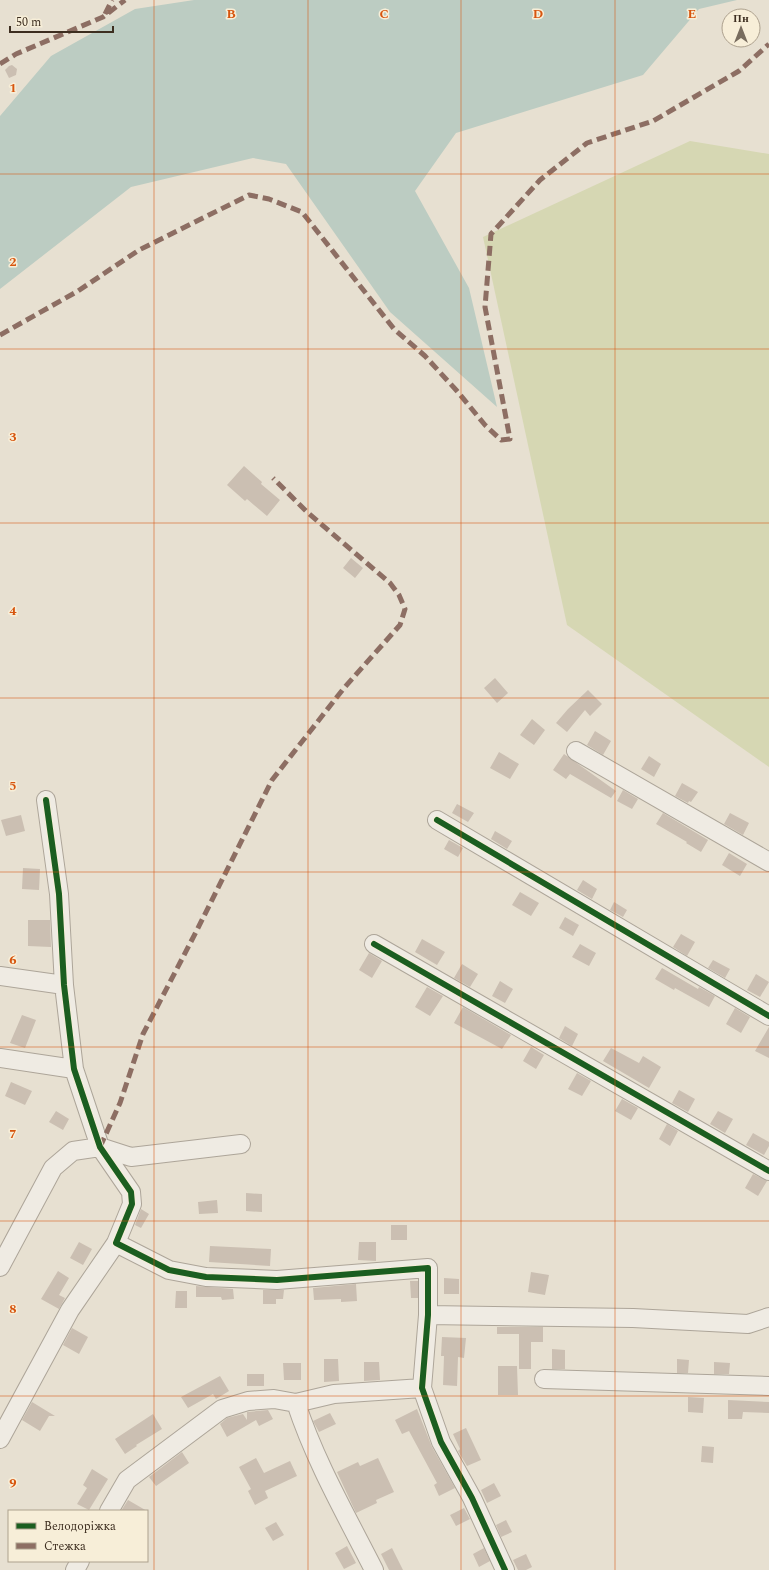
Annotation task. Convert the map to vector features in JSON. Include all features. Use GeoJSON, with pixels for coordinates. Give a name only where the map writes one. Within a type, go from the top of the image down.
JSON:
{"type":"FeatureCollection","features":[{"type":"Feature","properties":{"kind":"street"},"geometry":{"type":"LineString","coordinates":[[576,751],[769,862]]}},
{"type":"Feature","properties":{"kind":"street"},"geometry":{"type":"LineString","coordinates":[[0,1438],[70,1310],[116,1243],[132,1204],[132,1192],[100,1147],[74,1069],[64,985],[59,894],[46,800]]}},
{"type":"Feature","properties":{"kind":"street"},"geometry":{"type":"LineString","coordinates":[[437,820],[769,1016]]}},
{"type":"Feature","properties":{"kind":"street"},"geometry":{"type":"LineString","coordinates":[[374,944],[769,1170]]}},
{"type":"Feature","properties":{"kind":"street"},"geometry":{"type":"LineString","coordinates":[[0,976],[64,985]]}},
{"type":"Feature","properties":{"kind":"street"},"geometry":{"type":"LineString","coordinates":[[1,1060],[74,1069]]}},
{"type":"Feature","properties":{"kind":"street"},"geometry":{"type":"LineString","coordinates":[[0,1266],[53,1168],[73,1151],[100,1147],[131,1157],[241,1144]]}},
{"type":"Feature","properties":{"kind":"street"},"geometry":{"type":"LineString","coordinates":[[116,1243],[169,1270],[206,1277],[277,1280],[428,1268],[428,1315],[422,1388],[441,1442],[472,1498],[505,1570]]}},
{"type":"Feature","properties":{"kind":"street"},"geometry":{"type":"LineString","coordinates":[[428,1315],[633,1318],[748,1324],[769,1317]]}},
{"type":"Feature","properties":{"kind":"street"},"geometry":{"type":"LineString","coordinates":[[544,1379],[769,1386]]}},
{"type":"Feature","properties":{"kind":"street"},"geometry":{"type":"LineString","coordinates":[[110,1510],[127,1480],[222,1409],[248,1401],[274,1399],[296,1403],[334,1394],[422,1388]]}},
{"type":"Feature","properties":{"kind":"street"},"geometry":{"type":"LineString","coordinates":[[296,1403],[304,1428],[323,1470],[374,1570]]}},
{"type":"Feature","properties":{"kind":"green space"},"geometry":{"type":"Polygon","coordinates":[[[690,141],[769,154],[769,767],[567,625],[483,237],[690,141]]]}},
{"type":"Feature","properties":{"kind":"shaded area"},"geometry":{"type":"Polygon","coordinates":[[[194,0],[737,0],[699,9],[643,75],[456,133],[415,191],[469,288],[497,407],[390,312],[286,164],[253,158],[131,187],[0,289],[0,116],[51,56],[135,9],[194,0]]]}},
{"type":"Feature","properties":{"kind":"building"},"geometry":{"type":"Polygon","coordinates":[[[12,65],[17,69],[16,75],[9,78],[5,70],[12,65]]]}},
{"type":"Feature","properties":{"kind":"building"},"geometry":{"type":"Polygon","coordinates":[[[244,466],[262,482],[261,484],[280,500],[267,516],[247,499],[245,501],[227,485],[244,466]]]}},
{"type":"Feature","properties":{"kind":"building"},"geometry":{"type":"Polygon","coordinates":[[[351,558],[363,568],[355,578],[343,568],[351,558]]]}},
{"type":"Feature","properties":{"kind":"building"},"geometry":{"type":"Polygon","coordinates":[[[495,678],[508,693],[497,703],[484,688],[495,678]]]}},
{"type":"Feature","properties":{"kind":"building"},"geometry":{"type":"Polygon","coordinates":[[[588,690],[602,704],[590,716],[585,710],[567,732],[556,723],[588,690]]]}},
{"type":"Feature","properties":{"kind":"building"},"geometry":{"type":"Polygon","coordinates":[[[532,719],[545,730],[534,745],[520,735],[532,719]]]}},
{"type":"Feature","properties":{"kind":"building"},"geometry":{"type":"Polygon","coordinates":[[[595,731],[611,741],[603,755],[587,745],[595,731]]]}},
{"type":"Feature","properties":{"kind":"building"},"geometry":{"type":"Polygon","coordinates":[[[499,752],[519,764],[510,779],[490,768],[499,752]]]}},
{"type":"Feature","properties":{"kind":"building"},"geometry":{"type":"Polygon","coordinates":[[[564,754],[616,791],[611,798],[570,774],[566,779],[553,770],[564,754]]]}},
{"type":"Feature","properties":{"kind":"building"},"geometry":{"type":"Polygon","coordinates":[[[649,756],[661,764],[654,777],[641,769],[649,756]]]}},
{"type":"Feature","properties":{"kind":"building"},"geometry":{"type":"Polygon","coordinates":[[[682,783],[698,792],[691,802],[689,801],[688,803],[675,796],[682,783]]]}},
{"type":"Feature","properties":{"kind":"building"},"geometry":{"type":"Polygon","coordinates":[[[623,790],[638,799],[632,809],[617,801],[623,790]]]}},
{"type":"Feature","properties":{"kind":"building"},"geometry":{"type":"Polygon","coordinates":[[[457,804],[474,813],[468,822],[452,813],[457,804]]]}},
{"type":"Feature","properties":{"kind":"building"},"geometry":{"type":"Polygon","coordinates":[[[663,813],[708,840],[701,852],[656,824],[663,813]]]}},
{"type":"Feature","properties":{"kind":"building"},"geometry":{"type":"Polygon","coordinates":[[[730,813],[749,823],[743,835],[724,824],[730,813]]]}},
{"type":"Feature","properties":{"kind":"building"},"geometry":{"type":"Polygon","coordinates":[[[21,815],[25,831],[6,836],[1,820],[21,815]]]}},
{"type":"Feature","properties":{"kind":"building"},"geometry":{"type":"Polygon","coordinates":[[[495,831],[512,841],[507,849],[491,839],[495,831]]]}},
{"type":"Feature","properties":{"kind":"building"},"geometry":{"type":"Polygon","coordinates":[[[449,840],[463,848],[458,857],[444,849],[449,840]]]}},
{"type":"Feature","properties":{"kind":"building"},"geometry":{"type":"Polygon","coordinates":[[[729,853],[747,864],[740,876],[722,865],[729,853]]]}},
{"type":"Feature","properties":{"kind":"building"},"geometry":{"type":"Polygon","coordinates":[[[23,868],[40,869],[39,890],[22,889],[23,868]]]}},
{"type":"Feature","properties":{"kind":"building"},"geometry":{"type":"Polygon","coordinates":[[[583,880],[597,889],[592,899],[577,890],[583,880]]]}},
{"type":"Feature","properties":{"kind":"building"},"geometry":{"type":"Polygon","coordinates":[[[520,892],[539,903],[531,916],[512,905],[520,892]]]}},
{"type":"Feature","properties":{"kind":"building"},"geometry":{"type":"Polygon","coordinates":[[[614,902],[627,910],[623,917],[610,910],[614,902]]]}},
{"type":"Feature","properties":{"kind":"building"},"geometry":{"type":"Polygon","coordinates":[[[565,917],[579,925],[573,936],[559,928],[565,917]]]}},
{"type":"Feature","properties":{"kind":"building"},"geometry":{"type":"Polygon","coordinates":[[[28,920],[50,920],[51,947],[28,946],[28,920]]]}},
{"type":"Feature","properties":{"kind":"building"},"geometry":{"type":"Polygon","coordinates":[[[681,934],[695,942],[687,956],[673,947],[681,934]]]}},
{"type":"Feature","properties":{"kind":"building"},"geometry":{"type":"Polygon","coordinates":[[[422,939],[445,952],[437,965],[415,952],[422,939]]]}},
{"type":"Feature","properties":{"kind":"building"},"geometry":{"type":"Polygon","coordinates":[[[580,944],[596,953],[589,966],[572,957],[580,944]]]}},
{"type":"Feature","properties":{"kind":"building"},"geometry":{"type":"Polygon","coordinates":[[[369,953],[382,961],[372,978],[359,970],[369,953]]]}},
{"type":"Feature","properties":{"kind":"building"},"geometry":{"type":"Polygon","coordinates":[[[713,960],[730,969],[725,978],[708,968],[713,960]]]}},
{"type":"Feature","properties":{"kind":"building"},"geometry":{"type":"Polygon","coordinates":[[[462,964],[478,974],[470,987],[454,978],[462,964]]]}},
{"type":"Feature","properties":{"kind":"building"},"geometry":{"type":"Polygon","coordinates":[[[662,968],[698,989],[699,987],[715,996],[709,1007],[675,988],[674,990],[655,979],[662,968]]]}},
{"type":"Feature","properties":{"kind":"building"},"geometry":{"type":"Polygon","coordinates":[[[756,974],[769,982],[760,997],[747,990],[756,974]]]}},
{"type":"Feature","properties":{"kind":"building"},"geometry":{"type":"Polygon","coordinates":[[[500,981],[513,989],[505,1003],[492,996],[500,981]]]}},
{"type":"Feature","properties":{"kind":"building"},"geometry":{"type":"Polygon","coordinates":[[[427,987],[443,996],[430,1016],[415,1007],[427,987]]]}},
{"type":"Feature","properties":{"kind":"building"},"geometry":{"type":"Polygon","coordinates":[[[463,1007],[511,1035],[502,1049],[454,1023],[463,1007]]]}},
{"type":"Feature","properties":{"kind":"building"},"geometry":{"type":"Polygon","coordinates":[[[735,1008],[750,1017],[741,1033],[726,1024],[735,1008]]]}},
{"type":"Feature","properties":{"kind":"building"},"geometry":{"type":"Polygon","coordinates":[[[22,1015],[36,1020],[25,1048],[10,1043],[22,1015]]]}},
{"type":"Feature","properties":{"kind":"building"},"geometry":{"type":"Polygon","coordinates":[[[565,1026],[578,1034],[572,1046],[559,1038],[565,1026]]]}},
{"type":"Feature","properties":{"kind":"building"},"geometry":{"type":"Polygon","coordinates":[[[769,1027],[769,1058],[755,1051],[769,1027]]]}},
{"type":"Feature","properties":{"kind":"building"},"geometry":{"type":"Polygon","coordinates":[[[531,1047],[544,1055],[536,1069],[523,1061],[531,1047]]]}},
{"type":"Feature","properties":{"kind":"building"},"geometry":{"type":"Polygon","coordinates":[[[611,1048],[639,1063],[643,1056],[661,1067],[649,1088],[603,1061],[611,1048]]]}},
{"type":"Feature","properties":{"kind":"building"},"geometry":{"type":"Polygon","coordinates":[[[577,1073],[591,1081],[582,1096],[568,1089],[577,1073]]]}},
{"type":"Feature","properties":{"kind":"building"},"geometry":{"type":"Polygon","coordinates":[[[11,1082],[32,1091],[25,1105],[5,1096],[11,1082]]]}},
{"type":"Feature","properties":{"kind":"building"},"geometry":{"type":"Polygon","coordinates":[[[679,1090],[695,1099],[688,1112],[672,1103],[679,1090]]]}},
{"type":"Feature","properties":{"kind":"building"},"geometry":{"type":"Polygon","coordinates":[[[622,1099],[638,1108],[631,1120],[615,1111],[622,1099]]]}},
{"type":"Feature","properties":{"kind":"building"},"geometry":{"type":"Polygon","coordinates":[[[56,1111],[69,1119],[63,1130],[49,1122],[56,1111]]]}},
{"type":"Feature","properties":{"kind":"building"},"geometry":{"type":"Polygon","coordinates":[[[718,1111],[733,1119],[725,1133],[710,1124],[718,1111]]]}},
{"type":"Feature","properties":{"kind":"building"},"geometry":{"type":"Polygon","coordinates":[[[667,1124],[678,1131],[670,1146],[659,1139],[667,1124]]]}},
{"type":"Feature","properties":{"kind":"building"},"geometry":{"type":"Polygon","coordinates":[[[753,1133],[769,1142],[769,1146],[764,1155],[746,1145],[753,1133]]]}},
{"type":"Feature","properties":{"kind":"building"},"geometry":{"type":"Polygon","coordinates":[[[753,1174],[767,1181],[758,1196],[745,1188],[753,1174]]]}},
{"type":"Feature","properties":{"kind":"building"},"geometry":{"type":"Polygon","coordinates":[[[246,1193],[262,1194],[262,1212],[246,1211],[246,1193]]]}},
{"type":"Feature","properties":{"kind":"building"},"geometry":{"type":"Polygon","coordinates":[[[217,1200],[218,1213],[199,1214],[198,1202],[217,1200]]]}},
{"type":"Feature","properties":{"kind":"building"},"geometry":{"type":"Polygon","coordinates":[[[141,1209],[149,1214],[141,1228],[135,1225],[141,1209]]]}},
{"type":"Feature","properties":{"kind":"building"},"geometry":{"type":"Polygon","coordinates":[[[391,1225],[407,1225],[407,1240],[391,1240],[391,1225]]]}},
{"type":"Feature","properties":{"kind":"building"},"geometry":{"type":"Polygon","coordinates":[[[79,1242],[92,1249],[83,1265],[70,1258],[79,1242]]]}},
{"type":"Feature","properties":{"kind":"building"},"geometry":{"type":"Polygon","coordinates":[[[359,1242],[376,1242],[376,1261],[358,1260],[359,1242]]]}},
{"type":"Feature","properties":{"kind":"building"},"geometry":{"type":"Polygon","coordinates":[[[210,1246],[271,1249],[270,1266],[209,1262],[210,1246]]]}},
{"type":"Feature","properties":{"kind":"building"},"geometry":{"type":"Polygon","coordinates":[[[58,1271],[69,1278],[59,1295],[65,1298],[59,1309],[41,1299],[58,1271]]]}},
{"type":"Feature","properties":{"kind":"building"},"geometry":{"type":"Polygon","coordinates":[[[531,1272],[549,1275],[545,1295],[528,1292],[531,1272]]]}},
{"type":"Feature","properties":{"kind":"building"},"geometry":{"type":"Polygon","coordinates":[[[444,1278],[459,1279],[459,1294],[444,1294],[444,1278]]]}},
{"type":"Feature","properties":{"kind":"building"},"geometry":{"type":"Polygon","coordinates":[[[410,1281],[418,1281],[418,1298],[411,1298],[410,1281]]]}},
{"type":"Feature","properties":{"kind":"building"},"geometry":{"type":"Polygon","coordinates":[[[356,1284],[357,1301],[341,1302],[341,1299],[314,1300],[313,1288],[356,1284]]]}},
{"type":"Feature","properties":{"kind":"building"},"geometry":{"type":"Polygon","coordinates":[[[196,1286],[233,1289],[234,1299],[222,1300],[221,1297],[196,1297],[196,1286]]]}},
{"type":"Feature","properties":{"kind":"building"},"geometry":{"type":"Polygon","coordinates":[[[263,1290],[284,1290],[283,1299],[276,1299],[276,1304],[263,1304],[263,1290]]]}},
{"type":"Feature","properties":{"kind":"building"},"geometry":{"type":"Polygon","coordinates":[[[176,1291],[187,1291],[187,1308],[175,1308],[176,1291]]]}},
{"type":"Feature","properties":{"kind":"building"},"geometry":{"type":"Polygon","coordinates":[[[497,1327],[543,1327],[543,1342],[531,1342],[531,1369],[519,1369],[519,1334],[497,1334],[497,1327]]]}},
{"type":"Feature","properties":{"kind":"building"},"geometry":{"type":"Polygon","coordinates":[[[72,1328],[88,1337],[79,1354],[63,1345],[72,1328]]]}},
{"type":"Feature","properties":{"kind":"building"},"geometry":{"type":"Polygon","coordinates":[[[442,1337],[466,1338],[464,1358],[458,1357],[457,1386],[443,1385],[444,1356],[441,1356],[442,1337]]]}},
{"type":"Feature","properties":{"kind":"building"},"geometry":{"type":"Polygon","coordinates":[[[552,1349],[565,1350],[565,1369],[552,1369],[552,1349]]]}},
{"type":"Feature","properties":{"kind":"building"},"geometry":{"type":"Polygon","coordinates":[[[324,1359],[338,1359],[339,1381],[324,1382],[324,1359]]]}},
{"type":"Feature","properties":{"kind":"building"},"geometry":{"type":"Polygon","coordinates":[[[677,1359],[689,1360],[688,1373],[677,1373],[677,1359]]]}},
{"type":"Feature","properties":{"kind":"building"},"geometry":{"type":"Polygon","coordinates":[[[364,1362],[379,1362],[380,1380],[364,1381],[364,1362]]]}},
{"type":"Feature","properties":{"kind":"building"},"geometry":{"type":"Polygon","coordinates":[[[714,1362],[730,1363],[729,1374],[714,1374],[714,1362]]]}},
{"type":"Feature","properties":{"kind":"building"},"geometry":{"type":"Polygon","coordinates":[[[283,1363],[301,1363],[301,1380],[284,1380],[283,1363]]]}},
{"type":"Feature","properties":{"kind":"building"},"geometry":{"type":"Polygon","coordinates":[[[498,1366],[517,1366],[518,1395],[498,1395],[498,1366]]]}},
{"type":"Feature","properties":{"kind":"building"},"geometry":{"type":"Polygon","coordinates":[[[247,1374],[264,1374],[264,1386],[247,1386],[247,1374]]]}},
{"type":"Feature","properties":{"kind":"building"},"geometry":{"type":"Polygon","coordinates":[[[220,1376],[229,1391],[216,1399],[213,1394],[188,1408],[181,1397],[220,1376]]]}},
{"type":"Feature","properties":{"kind":"building"},"geometry":{"type":"Polygon","coordinates":[[[688,1397],[704,1398],[703,1413],[688,1412],[688,1397]]]}},
{"type":"Feature","properties":{"kind":"building"},"geometry":{"type":"Polygon","coordinates":[[[728,1400],[769,1402],[769,1413],[743,1412],[742,1419],[728,1419],[728,1400]]]}},
{"type":"Feature","properties":{"kind":"building"},"geometry":{"type":"Polygon","coordinates":[[[32,1402],[55,1416],[49,1416],[40,1431],[22,1420],[32,1402]]]}},
{"type":"Feature","properties":{"kind":"building"},"geometry":{"type":"Polygon","coordinates":[[[417,1409],[432,1447],[455,1488],[439,1496],[434,1485],[437,1483],[409,1431],[402,1434],[395,1420],[417,1409]]]}},
{"type":"Feature","properties":{"kind":"building"},"geometry":{"type":"Polygon","coordinates":[[[268,1410],[273,1419],[259,1426],[256,1420],[227,1437],[220,1424],[227,1418],[243,1414],[247,1420],[247,1412],[268,1410]]]}},
{"type":"Feature","properties":{"kind":"building"},"geometry":{"type":"Polygon","coordinates":[[[330,1413],[336,1424],[319,1432],[313,1421],[330,1413]]]}},
{"type":"Feature","properties":{"kind":"building"},"geometry":{"type":"Polygon","coordinates":[[[153,1414],[162,1429],[136,1445],[137,1446],[125,1454],[115,1439],[153,1414]]]}},
{"type":"Feature","properties":{"kind":"building"},"geometry":{"type":"Polygon","coordinates":[[[466,1428],[481,1460],[467,1466],[458,1451],[460,1449],[453,1434],[466,1428]]]}},
{"type":"Feature","properties":{"kind":"building"},"geometry":{"type":"Polygon","coordinates":[[[702,1446],[714,1447],[713,1463],[701,1462],[702,1446]]]}},
{"type":"Feature","properties":{"kind":"building"},"geometry":{"type":"Polygon","coordinates":[[[182,1452],[189,1463],[156,1486],[149,1477],[182,1452]]]}},
{"type":"Feature","properties":{"kind":"building"},"geometry":{"type":"Polygon","coordinates":[[[256,1458],[264,1473],[290,1461],[297,1476],[265,1491],[268,1498],[255,1505],[248,1491],[251,1489],[239,1467],[256,1458]]]}},
{"type":"Feature","properties":{"kind":"building"},"geometry":{"type":"Polygon","coordinates":[[[378,1458],[394,1492],[376,1500],[377,1503],[356,1513],[337,1472],[358,1462],[360,1466],[378,1458]]]}},
{"type":"Feature","properties":{"kind":"building"},"geometry":{"type":"Polygon","coordinates":[[[92,1469],[108,1479],[89,1510],[77,1504],[87,1488],[83,1485],[92,1469]]]}},
{"type":"Feature","properties":{"kind":"building"},"geometry":{"type":"Polygon","coordinates":[[[494,1483],[501,1496],[487,1503],[481,1490],[494,1483]]]}},
{"type":"Feature","properties":{"kind":"building"},"geometry":{"type":"Polygon","coordinates":[[[128,1500],[145,1510],[122,1510],[128,1500]]]}},
{"type":"Feature","properties":{"kind":"building"},"geometry":{"type":"Polygon","coordinates":[[[464,1508],[470,1519],[456,1526],[450,1515],[464,1508]]]}},
{"type":"Feature","properties":{"kind":"building"},"geometry":{"type":"Polygon","coordinates":[[[506,1520],[512,1532],[501,1537],[496,1525],[506,1520]]]}},
{"type":"Feature","properties":{"kind":"building"},"geometry":{"type":"Polygon","coordinates":[[[276,1522],[284,1535],[273,1541],[265,1528],[276,1522]]]}},
{"type":"Feature","properties":{"kind":"building"},"geometry":{"type":"Polygon","coordinates":[[[347,1546],[356,1563],[344,1569],[335,1553],[347,1546]]]}},
{"type":"Feature","properties":{"kind":"building"},"geometry":{"type":"Polygon","coordinates":[[[392,1548],[403,1570],[389,1570],[381,1554],[392,1548]]]}},
{"type":"Feature","properties":{"kind":"building"},"geometry":{"type":"Polygon","coordinates":[[[484,1548],[490,1561],[479,1567],[473,1554],[484,1548]]]}},
{"type":"Feature","properties":{"kind":"building"},"geometry":{"type":"Polygon","coordinates":[[[526,1554],[532,1567],[526,1570],[518,1570],[513,1560],[526,1554]]]}},
{"type":"Feature","properties":{"kind":"marked path"},"geometry":{"type":"LineString","coordinates":[[105,14],[112,0]]}},
{"type":"Feature","properties":{"kind":"marked path"},"geometry":{"type":"LineString","coordinates":[[0,64],[16,54],[103,17],[125,0]]}},
{"type":"Feature","properties":{"kind":"marked path"},"geometry":{"type":"LineString","coordinates":[[0,335],[78,291],[139,250],[249,195],[269,199],[302,212],[394,329],[425,356],[485,425],[501,440],[510,439],[485,307],[491,234],[540,180],[587,143],[653,121],[739,71],[769,44]]}},
{"type":"Feature","properties":{"kind":"marked path"},"geometry":{"type":"LineString","coordinates":[[100,1147],[120,1103],[143,1034],[272,780],[344,688],[400,625],[405,609],[399,595],[390,583],[307,512],[273,478]]}},
{"type":"Feature","properties":{"kind":"cycle path"},"geometry":{"type":"LineString","coordinates":[[46,800],[59,894],[64,985],[74,1069],[100,1147],[131,1192],[132,1204],[116,1243],[169,1270],[206,1277],[277,1280],[428,1268],[428,1315],[422,1388],[441,1442],[472,1498],[505,1570]]}},
{"type":"Feature","properties":{"kind":"cycle path"},"geometry":{"type":"LineString","coordinates":[[437,820],[769,1016]]}},
{"type":"Feature","properties":{"kind":"cycle path"},"geometry":{"type":"LineString","coordinates":[[374,944],[769,1171]]}}]}
